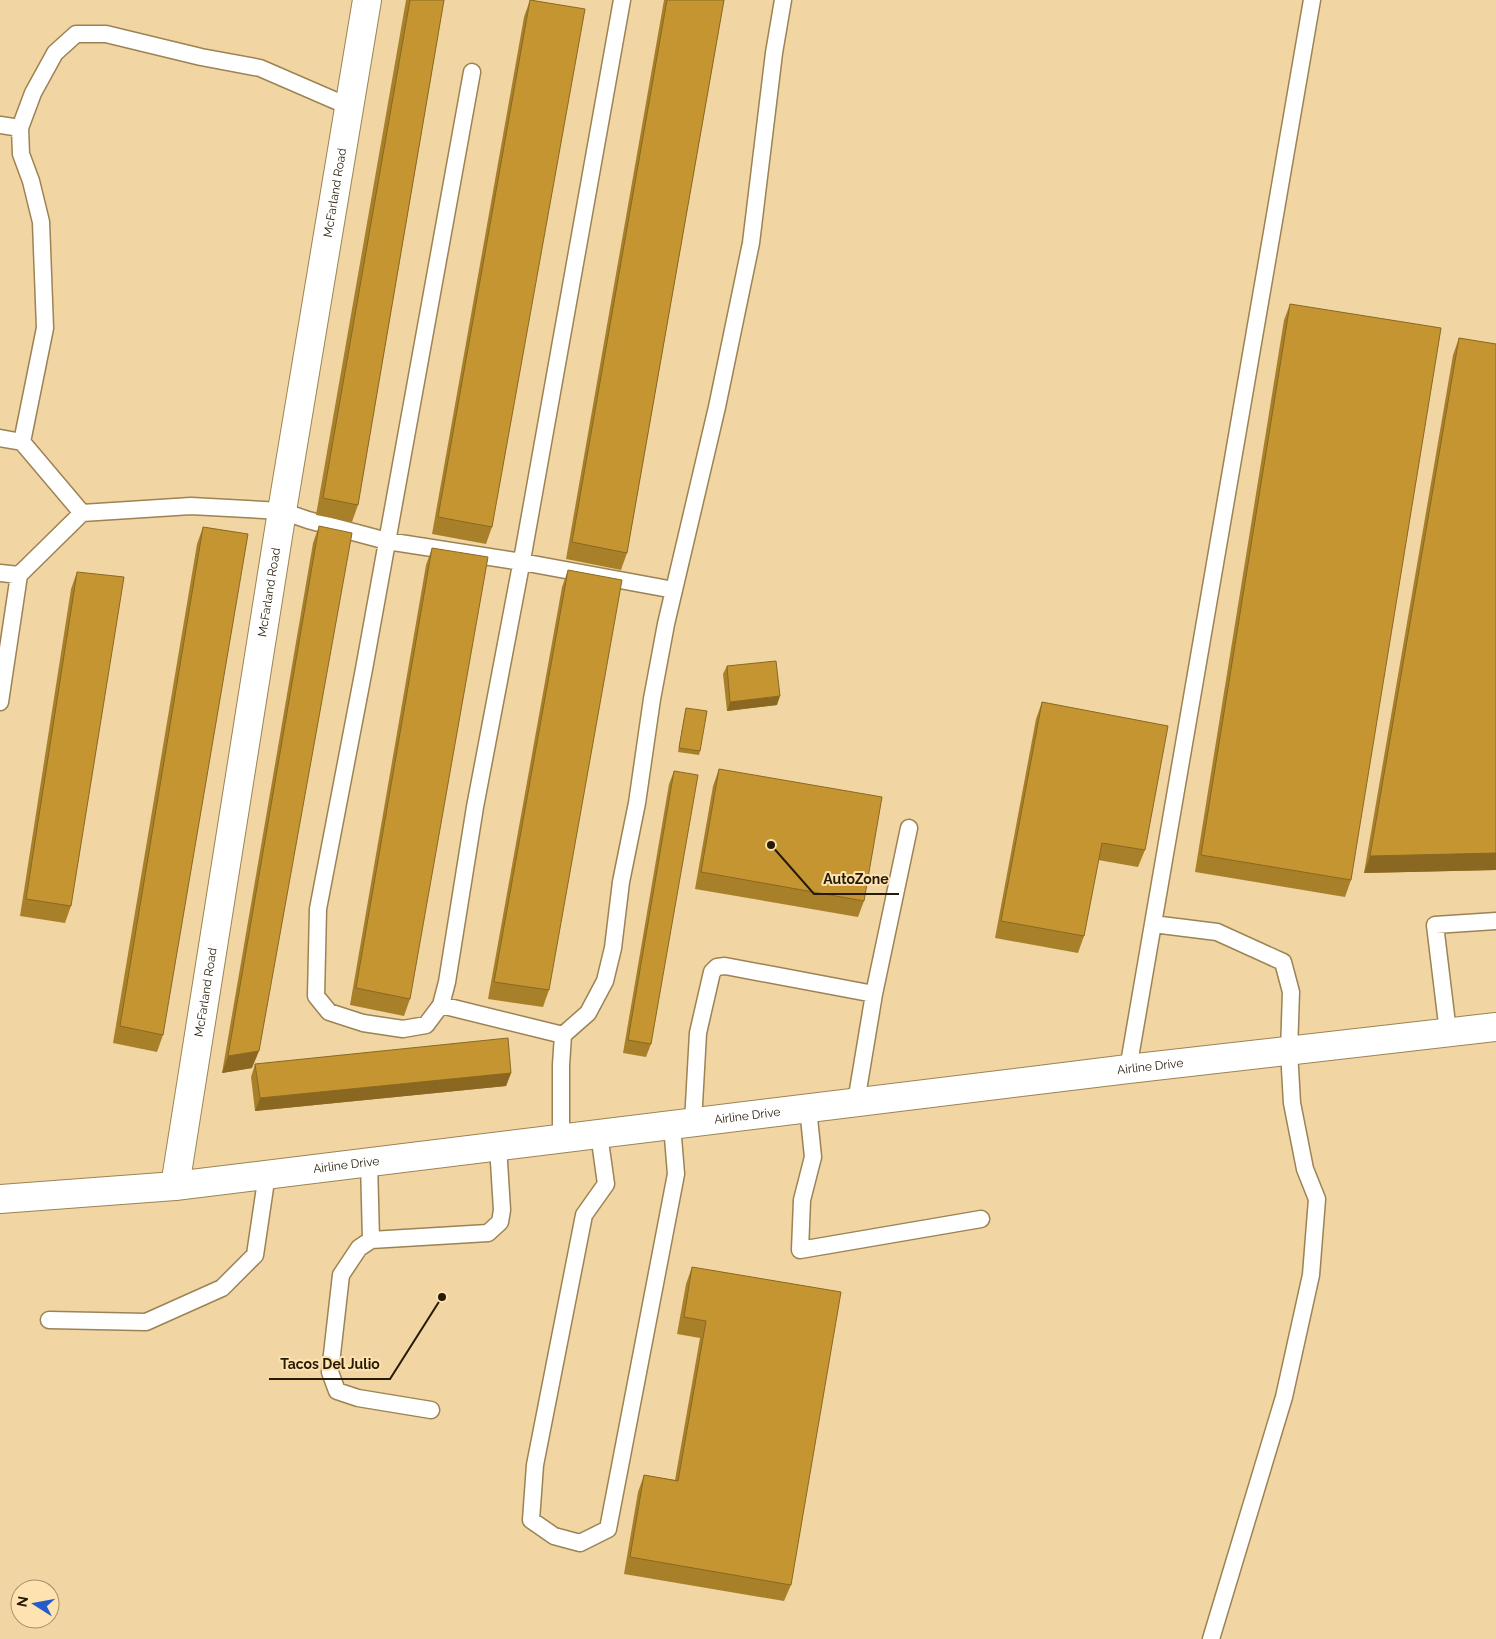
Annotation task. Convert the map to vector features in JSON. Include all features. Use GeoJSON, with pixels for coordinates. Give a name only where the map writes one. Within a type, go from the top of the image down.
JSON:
{"type":"FeatureCollection","features":[{"type":"Feature","properties":{"kind":"main road","name":"McFarland Road"},"geometry":{"type":"LineString","coordinates":[[175,1186],[282,511],[368,0]]}},
{"type":"Feature","properties":{"kind":"main road","name":"Airline Drive"},"geometry":{"type":"LineString","coordinates":[[0,1199],[175,1186],[1128,1069],[1496,1027]]}},
{"type":"Feature","properties":{"kind":"lane"},"geometry":{"type":"LineString","coordinates":[[472,72],[318,909],[316,996],[329,1012],[364,1022],[403,1029],[426,1024],[441,1005],[447,982],[475,807],[522,562],[622,0]]}},
{"type":"Feature","properties":{"kind":"lane"},"geometry":{"type":"LineString","coordinates":[[561,1138],[563,1035],[588,1013],[605,981],[613,948],[621,882],[637,803],[652,699],[674,590],[717,407],[750,243],[774,53],[783,0]]}},
{"type":"Feature","properties":{"kind":"lane"},"geometry":{"type":"LineString","coordinates":[[1128,1069],[1312,0]]}},
{"type":"Feature","properties":{"kind":"lane"},"geometry":{"type":"LineString","coordinates":[[22,442],[45,328],[41,222],[32,181],[21,154],[20,128],[33,93],[55,53],[76,34],[106,34],[201,57],[260,68],[350,107]]}},
{"type":"Feature","properties":{"kind":"lane"},"geometry":{"type":"LineString","coordinates":[[0,125],[20,128]]}},
{"type":"Feature","properties":{"kind":"lane"},"geometry":{"type":"LineString","coordinates":[[0,438],[22,442],[82,513]]}},
{"type":"Feature","properties":{"kind":"lane"},"geometry":{"type":"LineString","coordinates":[[0,700],[19,575],[82,513],[191,506],[282,511],[387,541],[522,562],[674,590]]}},
{"type":"Feature","properties":{"kind":"lane"},"geometry":{"type":"LineString","coordinates":[[0,573],[19,575]]}},
{"type":"Feature","properties":{"kind":"lane"},"geometry":{"type":"LineString","coordinates":[[856,1102],[874,994],[909,828]]}},
{"type":"Feature","properties":{"kind":"lane"},"geometry":{"type":"LineString","coordinates":[[1448,1032],[1435,925],[1496,922]]}},
{"type":"Feature","properties":{"kind":"lane"},"geometry":{"type":"LineString","coordinates":[[1153,924],[1217,932],[1283,962],[1291,992],[1289,1051],[1292,1103],[1305,1169],[1317,1199],[1312,1275],[1284,1397],[1211,1639]]}},
{"type":"Feature","properties":{"kind":"lane"},"geometry":{"type":"LineString","coordinates":[[599,1134],[606,1184],[584,1215],[535,1465],[531,1520],[554,1536],[580,1543],[608,1529],[676,1174],[698,1033],[712,972],[717,966],[725,966],[874,994]]}},
{"type":"Feature","properties":{"kind":"lane"},"geometry":{"type":"LineString","coordinates":[[441,1005],[563,1035]]}},
{"type":"Feature","properties":{"kind":"lane"},"geometry":{"type":"LineString","coordinates":[[808,1108],[813,1157],[802,1200],[800,1250],[982,1219]]}},
{"type":"Feature","properties":{"kind":"lane"},"geometry":{"type":"LineString","coordinates":[[431,1410],[358,1398],[337,1391],[330,1372],[341,1275],[358,1248],[370,1240],[488,1233],[500,1222],[502,1210],[498,1146]]}},
{"type":"Feature","properties":{"kind":"lane"},"geometry":{"type":"LineString","coordinates":[[370,1162],[370,1240]]}},
{"type":"Feature","properties":{"kind":"lane"},"geometry":{"type":"LineString","coordinates":[[49,1320],[146,1322],[222,1288],[255,1255],[267,1174]]}},
{"type":"Feature","properties":{"kind":"building"},"geometry":{"type":"Polygon","coordinates":[[[410,0],[444,0],[358,505],[323,498],[410,0]]]}},
{"type":"Feature","properties":{"kind":"building"},"geometry":{"type":"Polygon","coordinates":[[[530,0],[585,9],[492,527],[438,517],[530,0]]]}},
{"type":"Feature","properties":{"kind":"building"},"geometry":{"type":"Polygon","coordinates":[[[667,0],[724,0],[627,553],[572,542],[667,0]]]}},
{"type":"Feature","properties":{"kind":"building"},"geometry":{"type":"Polygon","coordinates":[[[1290,304],[1441,328],[1351,880],[1201,855],[1290,304]]]}},
{"type":"Feature","properties":{"kind":"building"},"geometry":{"type":"Polygon","coordinates":[[[1459,338],[1496,344],[1496,853],[1370,856],[1459,338]]]}},
{"type":"Feature","properties":{"kind":"building"},"geometry":{"type":"Polygon","coordinates":[[[319,526],[352,533],[259,1051],[228,1056],[319,526]]]}},
{"type":"Feature","properties":{"kind":"building"},"geometry":{"type":"Polygon","coordinates":[[[203,527],[248,534],[163,1035],[120,1026],[203,527]]]}},
{"type":"Feature","properties":{"kind":"building"},"geometry":{"type":"Polygon","coordinates":[[[432,548],[488,557],[410,999],[356,988],[432,548]]]}},
{"type":"Feature","properties":{"kind":"building"},"geometry":{"type":"Polygon","coordinates":[[[568,570],[622,580],[549,990],[494,982],[568,570]]]}},
{"type":"Feature","properties":{"kind":"building"},"geometry":{"type":"Polygon","coordinates":[[[77,572],[124,577],[71,906],[26,899],[77,572]]]}},
{"type":"Feature","properties":{"kind":"building"},"geometry":{"type":"Polygon","coordinates":[[[776,661],[780,696],[730,702],[727,666],[776,661]]]}},
{"type":"Feature","properties":{"kind":"building"},"geometry":{"type":"Polygon","coordinates":[[[1042,702],[1168,726],[1145,850],[1102,843],[1084,936],[1001,921],[1042,702]]]}},
{"type":"Feature","properties":{"kind":"building"},"geometry":{"type":"Polygon","coordinates":[[[686,708],[707,711],[700,751],[679,748],[686,708]]]}},
{"type":"Feature","properties":{"kind":"building"},"geometry":{"type":"Polygon","coordinates":[[[719,769],[882,797],[864,901],[701,872],[719,769]]]}},
{"type":"Feature","properties":{"kind":"building"},"geometry":{"type":"Polygon","coordinates":[[[674,771],[698,775],[651,1044],[628,1040],[674,771]]]}},
{"type":"Feature","properties":{"kind":"building"},"geometry":{"type":"Polygon","coordinates":[[[508,1038],[511,1073],[260,1098],[255,1064],[508,1038]]]}},
{"type":"Feature","properties":{"kind":"building"},"geometry":{"type":"Polygon","coordinates":[[[692,1267],[841,1292],[791,1585],[630,1557],[644,1475],[678,1481],[706,1321],[684,1317],[692,1267]]]}},
{"type":"Feature","properties":{"kind":"place","name":"AutoZone"},"geometry":{"type":"Point","coordinates":[771,845]}},
{"type":"Feature","properties":{"kind":"place","name":"Tacos Del Julio"},"geometry":{"type":"Point","coordinates":[442,1297]}}]}
